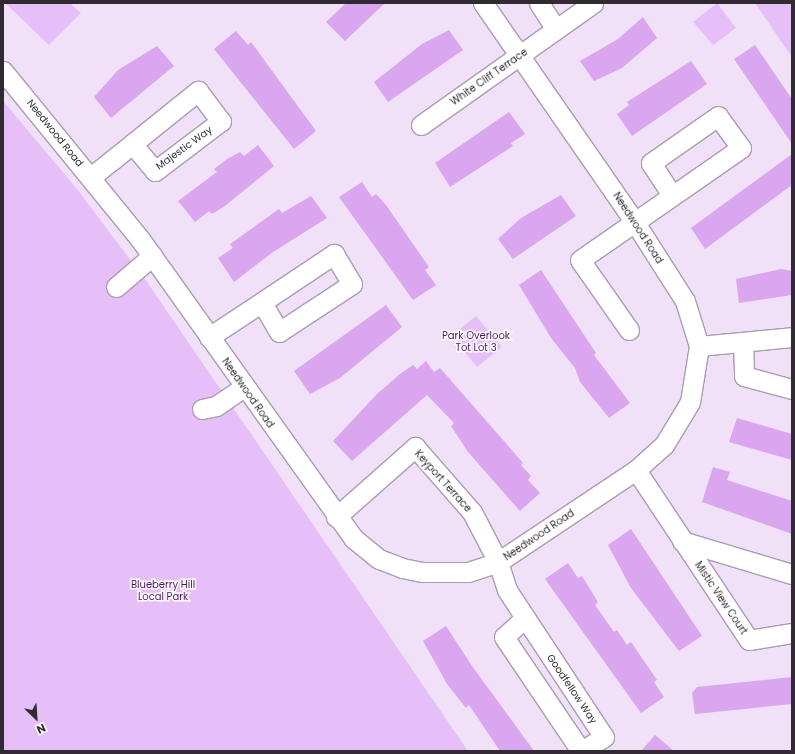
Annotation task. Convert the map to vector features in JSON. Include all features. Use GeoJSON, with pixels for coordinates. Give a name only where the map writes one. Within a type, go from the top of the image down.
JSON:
{"type":"FeatureCollection","features":[{"type":"Feature","properties":{"kind":"street","name":"Needwood Road"},"geometry":{"type":"LineString","coordinates":[[3,71],[91,177],[152,256],[336,517],[353,538],[374,555],[402,568],[422,572],[468,572],[498,562],[636,470],[664,445],[681,421],[695,381],[699,346],[685,301],[634,221],[520,54],[483,3]]}},
{"type":"Feature","properties":{"kind":"street"},"geometry":{"type":"LineString","coordinates":[[539,3],[556,29]]}},
{"type":"Feature","properties":{"kind":"street","name":"White Cliff Terrace"},"geometry":{"type":"LineString","coordinates":[[421,125],[593,3]]}},
{"type":"Feature","properties":{"kind":"street","name":"Majestic Way"},"geometry":{"type":"LineString","coordinates":[[91,177],[132,144],[198,91],[221,120],[155,171],[132,144]]}},
{"type":"Feature","properties":{"kind":"street"},"geometry":{"type":"LineString","coordinates":[[629,330],[580,260],[741,148],[718,116],[651,163],[672,195]]}},
{"type":"Feature","properties":{"kind":"street"},"geometry":{"type":"LineString","coordinates":[[209,337],[334,254],[352,284],[279,332],[262,302]]}},
{"type":"Feature","properties":{"kind":"street"},"geometry":{"type":"LineString","coordinates":[[116,286],[152,256]]}},
{"type":"Feature","properties":{"kind":"street"},"geometry":{"type":"LineString","coordinates":[[699,346],[792,338]]}},
{"type":"Feature","properties":{"kind":"street"},"geometry":{"type":"LineString","coordinates":[[743,343],[744,376],[792,389]]}},
{"type":"Feature","properties":{"kind":"street"},"geometry":{"type":"LineString","coordinates":[[202,409],[216,406],[244,387]]}},
{"type":"Feature","properties":{"kind":"street","name":"Keyport Terrace"},"geometry":{"type":"LineString","coordinates":[[336,517],[415,448],[472,512],[498,562]]}},
{"type":"Feature","properties":{"kind":"street","name":"Mistic View Court"},"geometry":{"type":"LineString","coordinates":[[636,470],[749,640],[792,633]]}},
{"type":"Feature","properties":{"kind":"street","name":"Mistic View Court"},"geometry":{"type":"LineString","coordinates":[[682,541],[792,574]]}},
{"type":"Feature","properties":{"kind":"street","name":"Goodfellow Way"},"geometry":{"type":"LineString","coordinates":[[498,562],[507,590],[604,737],[581,751],[504,637],[525,618]]}},
{"type":"Feature","properties":{"kind":"green space"},"geometry":{"type":"Polygon","coordinates":[[[5,3],[70,3],[81,13],[49,45],[5,3]]]}},
{"type":"Feature","properties":{"kind":"green space"},"geometry":{"type":"Polygon","coordinates":[[[717,3],[736,28],[713,45],[693,22],[717,3]]]}},
{"type":"Feature","properties":{"kind":"green space"},"geometry":{"type":"Polygon","coordinates":[[[755,3],[792,3],[792,57],[755,3]]]}},
{"type":"Feature","properties":{"kind":"green space","name":"Blueberry Hill Local Park"},"geometry":{"type":"Polygon","coordinates":[[[3,101],[77,189],[147,282],[468,751],[3,751],[3,101]]]}},
{"type":"Feature","properties":{"kind":"green space","name":"Park Overlook Tot Lot 3"},"geometry":{"type":"Polygon","coordinates":[[[476,316],[502,347],[477,367],[451,336],[476,316]]]}},
{"type":"Feature","properties":{"kind":"building"},"geometry":{"type":"Polygon","coordinates":[[[346,3],[385,3],[345,41],[326,22],[346,3]]]}},
{"type":"Feature","properties":{"kind":"building"},"geometry":{"type":"Polygon","coordinates":[[[643,17],[657,38],[622,68],[594,81],[580,61],[618,39],[643,17]]]}},
{"type":"Feature","properties":{"kind":"building"},"geometry":{"type":"Polygon","coordinates":[[[449,30],[463,50],[388,102],[374,82],[422,44],[449,30]]]}},
{"type":"Feature","properties":{"kind":"building"},"geometry":{"type":"Polygon","coordinates":[[[236,31],[248,45],[251,42],[316,131],[294,149],[214,49],[236,31]]]}},
{"type":"Feature","properties":{"kind":"building"},"geometry":{"type":"Polygon","coordinates":[[[755,45],[792,99],[792,144],[734,59],[755,45]]]}},
{"type":"Feature","properties":{"kind":"building"},"geometry":{"type":"Polygon","coordinates":[[[157,46],[174,66],[111,118],[94,97],[118,70],[157,46]]]}},
{"type":"Feature","properties":{"kind":"building"},"geometry":{"type":"Polygon","coordinates":[[[691,61],[707,84],[632,136],[617,114],[629,105],[627,102],[691,61]]]}},
{"type":"Feature","properties":{"kind":"building"},"geometry":{"type":"Polygon","coordinates":[[[509,112],[525,134],[511,143],[513,146],[450,187],[435,163],[509,112]]]}},
{"type":"Feature","properties":{"kind":"building"},"geometry":{"type":"Polygon","coordinates":[[[258,145],[274,166],[225,206],[212,214],[209,211],[195,222],[178,201],[217,172],[214,169],[227,159],[240,152],[244,156],[258,145]]]}},
{"type":"Feature","properties":{"kind":"building"},"geometry":{"type":"Polygon","coordinates":[[[792,154],[792,185],[705,249],[691,228],[792,154]]]}},
{"type":"Feature","properties":{"kind":"building"},"geometry":{"type":"Polygon","coordinates":[[[362,182],[372,197],[376,194],[386,205],[429,267],[425,270],[436,285],[413,300],[339,197],[362,182]]]}},
{"type":"Feature","properties":{"kind":"building"},"geometry":{"type":"Polygon","coordinates":[[[561,195],[576,216],[513,259],[498,239],[521,218],[561,195]]]}},
{"type":"Feature","properties":{"kind":"building"},"geometry":{"type":"Polygon","coordinates":[[[311,196],[327,218],[273,252],[234,282],[218,258],[233,248],[230,244],[279,209],[282,213],[311,196]]]}},
{"type":"Feature","properties":{"kind":"building"},"geometry":{"type":"Polygon","coordinates":[[[781,269],[792,271],[792,295],[739,303],[736,279],[781,269]]]}},
{"type":"Feature","properties":{"kind":"building"},"geometry":{"type":"Polygon","coordinates":[[[541,270],[596,353],[594,355],[630,403],[609,418],[580,382],[575,368],[551,338],[519,285],[541,270]]]}},
{"type":"Feature","properties":{"kind":"building"},"geometry":{"type":"Polygon","coordinates":[[[386,305],[402,327],[340,378],[310,394],[294,371],[386,305]]]}},
{"type":"Feature","properties":{"kind":"building"},"geometry":{"type":"Polygon","coordinates":[[[426,361],[434,372],[440,368],[523,463],[521,465],[531,476],[528,480],[540,493],[520,511],[468,452],[451,426],[454,423],[427,395],[352,461],[333,441],[377,394],[400,374],[413,365],[417,369],[426,361]]]}},
{"type":"Feature","properties":{"kind":"building"},"geometry":{"type":"Polygon","coordinates":[[[737,418],[792,434],[792,460],[729,442],[737,418]]]}},
{"type":"Feature","properties":{"kind":"building"},"geometry":{"type":"Polygon","coordinates":[[[713,467],[730,472],[727,480],[792,501],[792,534],[702,502],[713,467]]]}},
{"type":"Feature","properties":{"kind":"building"},"geometry":{"type":"Polygon","coordinates":[[[631,529],[702,636],[679,651],[631,588],[608,545],[631,529]]]}},
{"type":"Feature","properties":{"kind":"building"},"geometry":{"type":"Polygon","coordinates":[[[568,563],[578,578],[582,576],[598,602],[595,605],[614,632],[617,630],[627,645],[631,642],[657,680],[654,682],[664,697],[641,713],[545,579],[568,563]]]}},
{"type":"Feature","properties":{"kind":"building"},"geometry":{"type":"Polygon","coordinates":[[[446,626],[472,666],[534,751],[500,751],[469,705],[466,708],[447,684],[423,641],[446,626]]]}},
{"type":"Feature","properties":{"kind":"building"},"geometry":{"type":"Polygon","coordinates":[[[792,677],[792,704],[695,714],[692,693],[697,687],[792,677]]]}},
{"type":"Feature","properties":{"kind":"building"},"geometry":{"type":"Polygon","coordinates":[[[655,735],[674,751],[641,751],[655,735]]]}}]}
